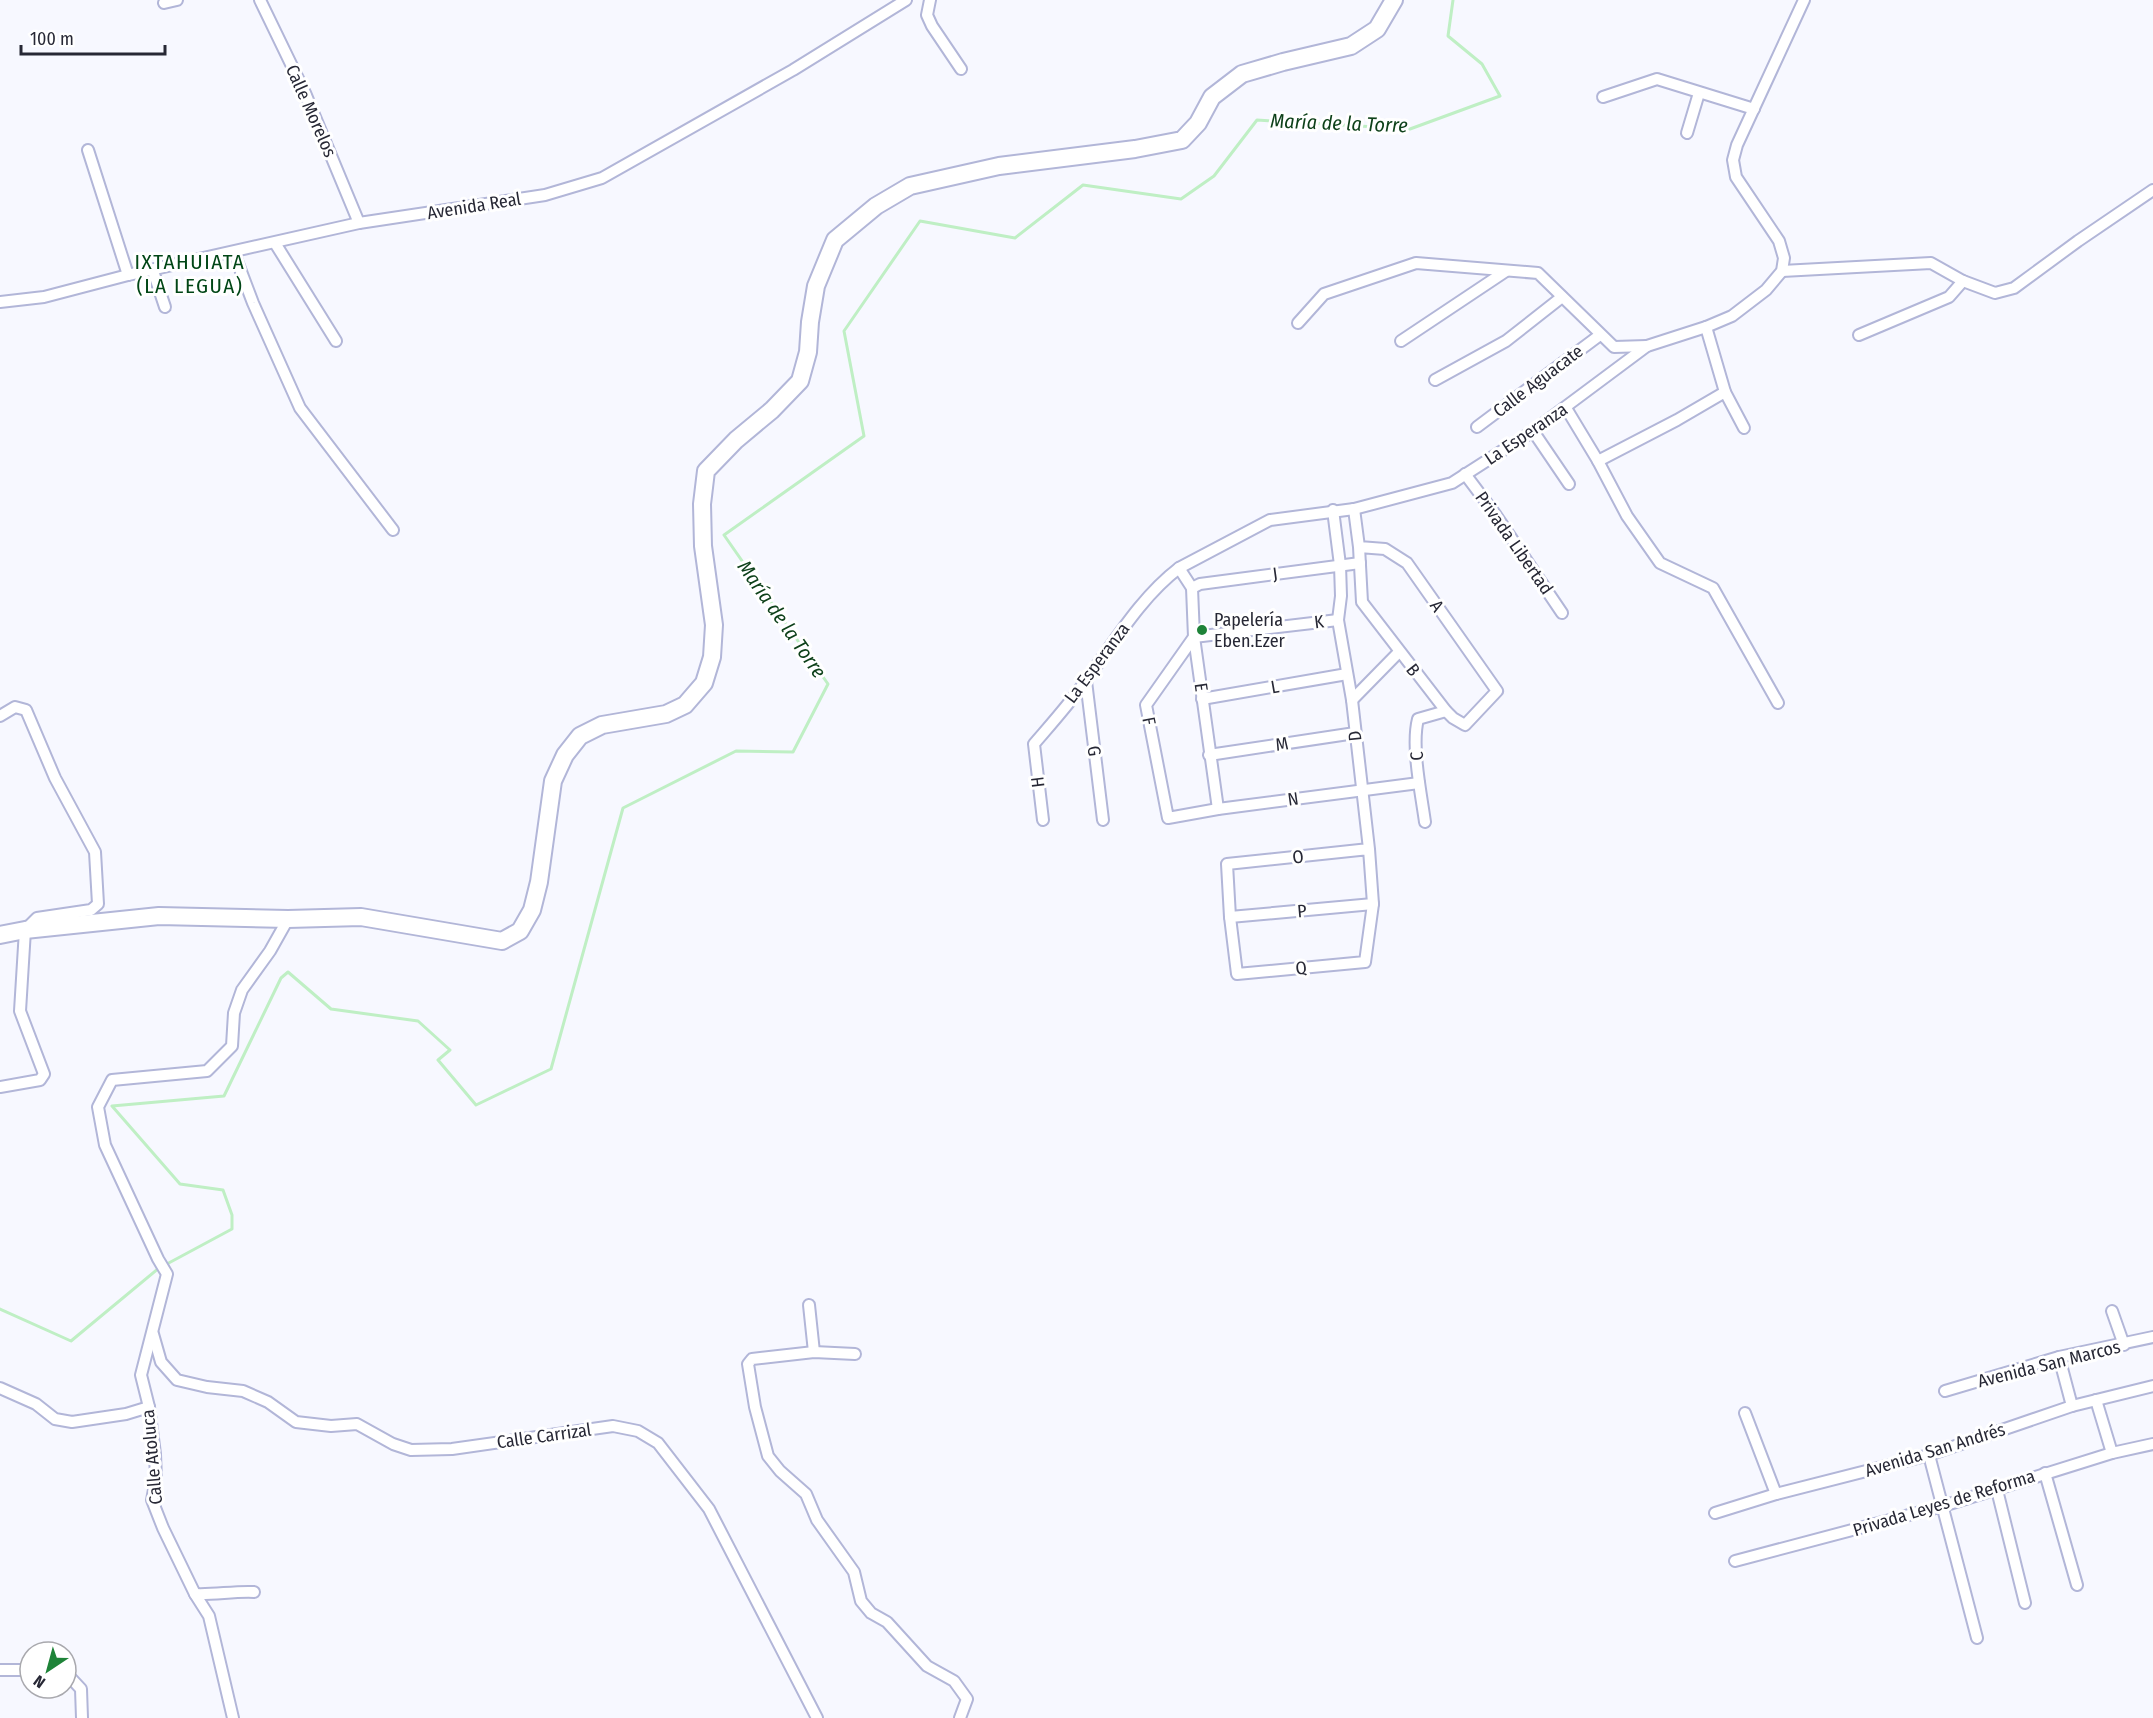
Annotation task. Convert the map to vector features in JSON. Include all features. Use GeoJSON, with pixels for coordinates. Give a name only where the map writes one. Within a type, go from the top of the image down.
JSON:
{"type":"FeatureCollection","features":[{"type":"Feature","properties":{"kind":"main road"},"geometry":{"type":"LineString","coordinates":[[0,935],[25,930],[159,916],[288,919],[361,917],[502,941],[520,931],[532,910],[539,882],[553,781],[565,755],[580,736],[602,725],[666,714],[685,705],[704,683],[712,657],[714,625],[703,546],[702,504],[706,471],[800,381],[807,352],[816,286],[835,240],[876,206],[910,186],[999,166],[1135,149],[1182,140],[1198,123],[1212,98],[1242,74],[1351,46],[1377,29],[1394,0]]}},
{"type":"Feature","properties":{"kind":"street"},"geometry":{"type":"LineString","coordinates":[[164,3],[177,0]]}},
{"type":"Feature","properties":{"kind":"street","name":"Calle Morelos"},"geometry":{"type":"LineString","coordinates":[[260,0],[305,93],[359,223]]}},
{"type":"Feature","properties":{"kind":"street","name":"Avenida Real"},"geometry":{"type":"LineString","coordinates":[[0,302],[44,297],[128,275],[234,253],[359,223],[545,195],[602,178],[793,70],[906,0]]}},
{"type":"Feature","properties":{"kind":"street"},"geometry":{"type":"LineString","coordinates":[[930,0],[927,15],[961,69]]}},
{"type":"Feature","properties":{"kind":"street"},"geometry":{"type":"LineString","coordinates":[[1804,0],[1737,146],[1733,160],[1736,177],[1779,241],[1784,258],[1782,271],[1931,263],[1963,280],[1995,293],[2014,288],[2153,190]]}},
{"type":"Feature","properties":{"kind":"street"},"geometry":{"type":"LineString","coordinates":[[1603,97],[1657,79],[1754,109]]}},
{"type":"Feature","properties":{"kind":"street"},"geometry":{"type":"LineString","coordinates":[[1687,133],[1699,93]]}},
{"type":"Feature","properties":{"kind":"street"},"geometry":{"type":"LineString","coordinates":[[88,150],[128,275]]}},
{"type":"Feature","properties":{"kind":"street"},"geometry":{"type":"LineString","coordinates":[[275,243],[336,342]]}},
{"type":"Feature","properties":{"kind":"street"},"geometry":{"type":"LineString","coordinates":[[234,253],[300,408],[393,530]]}},
{"type":"Feature","properties":{"kind":"street"},"geometry":{"type":"LineString","coordinates":[[1298,323],[1324,294],[1416,263],[1538,273],[1614,347],[1647,346]]}},
{"type":"Feature","properties":{"kind":"street"},"geometry":{"type":"LineString","coordinates":[[153,271],[165,307]]}},
{"type":"Feature","properties":{"kind":"street"},"geometry":{"type":"LineString","coordinates":[[1401,342],[1506,271]]}},
{"type":"Feature","properties":{"kind":"street","name":"La Esperanza"},"geometry":{"type":"LineString","coordinates":[[1034,744],[1086,681],[1132,617],[1166,578],[1179,568],[1270,519],[1354,509],[1452,483],[1566,408],[1647,346],[1732,316],[1766,290],[1782,271]]}},
{"type":"Feature","properties":{"kind":"street"},"geometry":{"type":"LineString","coordinates":[[1859,335],[1949,297],[1963,280]]}},
{"type":"Feature","properties":{"kind":"street"},"geometry":{"type":"LineString","coordinates":[[1435,380],[1506,340],[1562,297]]}},
{"type":"Feature","properties":{"kind":"street"},"geometry":{"type":"LineString","coordinates":[[1706,327],[1725,392],[1744,428]]}},
{"type":"Feature","properties":{"kind":"street","name":"Calle Aguacate"},"geometry":{"type":"LineString","coordinates":[[1477,427],[1600,335]]}},
{"type":"Feature","properties":{"kind":"street"},"geometry":{"type":"LineString","coordinates":[[1598,461],[1725,392]]}},
{"type":"Feature","properties":{"kind":"street"},"geometry":{"type":"LineString","coordinates":[[1566,408],[1627,516],[1660,563],[1713,588],[1778,703]]}},
{"type":"Feature","properties":{"kind":"street"},"geometry":{"type":"LineString","coordinates":[[1533,431],[1569,484]]}},
{"type":"Feature","properties":{"kind":"street","name":"Privada Libertad"},"geometry":{"type":"LineString","coordinates":[[1465,474],[1562,613]]}},
{"type":"Feature","properties":{"kind":"street"},"geometry":{"type":"LineString","coordinates":[[1354,509],[1360,564]]}},
{"type":"Feature","properties":{"kind":"street","name":"D"},"geometry":{"type":"LineString","coordinates":[[1333,510],[1340,565],[1341,596],[1338,620],[1352,700],[1373,904],[1365,962]]}},
{"type":"Feature","properties":{"kind":"street","name":"A"},"geometry":{"type":"LineString","coordinates":[[1359,547],[1386,549],[1407,563],[1497,691]]}},
{"type":"Feature","properties":{"kind":"street","name":"J"},"geometry":{"type":"LineString","coordinates":[[1192,588],[1200,584],[1360,564]]}},
{"type":"Feature","properties":{"kind":"street","name":"B"},"geometry":{"type":"LineString","coordinates":[[1360,564],[1362,602],[1453,718],[1465,725],[1497,691]]}},
{"type":"Feature","properties":{"kind":"street"},"geometry":{"type":"LineString","coordinates":[[1179,568],[1192,588]]}},
{"type":"Feature","properties":{"kind":"street","name":"E"},"geometry":{"type":"LineString","coordinates":[[1192,588],[1194,637],[1218,809]]}},
{"type":"Feature","properties":{"kind":"street","name":"K"},"geometry":{"type":"LineString","coordinates":[[1194,637],[1338,620]]}},
{"type":"Feature","properties":{"kind":"street","name":"F"},"geometry":{"type":"LineString","coordinates":[[1168,818],[1146,705],[1194,637]]}},
{"type":"Feature","properties":{"kind":"street"},"geometry":{"type":"LineString","coordinates":[[1352,700],[1400,652]]}},
{"type":"Feature","properties":{"kind":"street","name":"L"},"geometry":{"type":"LineString","coordinates":[[1202,699],[1347,675]]}},
{"type":"Feature","properties":{"kind":"street","name":"G"},"geometry":{"type":"LineString","coordinates":[[1086,681],[1103,820]]}},
{"type":"Feature","properties":{"kind":"street"},"geometry":{"type":"LineString","coordinates":[[0,716],[15,707],[26,710],[55,778],[95,852],[98,904],[91,910],[37,918],[25,930],[20,1011],[44,1074],[40,1080],[0,1087]]}},
{"type":"Feature","properties":{"kind":"street","name":"C"},"geometry":{"type":"LineString","coordinates":[[1425,822],[1415,729],[1418,719],[1446,711]]}},
{"type":"Feature","properties":{"kind":"street","name":"M"},"geometry":{"type":"LineString","coordinates":[[1209,755],[1355,732]]}},
{"type":"Feature","properties":{"kind":"street","name":"H"},"geometry":{"type":"LineString","coordinates":[[1034,744],[1043,820]]}},
{"type":"Feature","properties":{"kind":"street","name":"N"},"geometry":{"type":"LineString","coordinates":[[1168,818],[1218,809],[1419,783]]}},
{"type":"Feature","properties":{"kind":"street","name":"O"},"geometry":{"type":"LineString","coordinates":[[1230,917],[1227,864],[1369,849]]}},
{"type":"Feature","properties":{"kind":"street","name":"P"},"geometry":{"type":"LineString","coordinates":[[1230,917],[1373,904]]}},
{"type":"Feature","properties":{"kind":"street","name":"Q"},"geometry":{"type":"LineString","coordinates":[[1230,917],[1237,974],[1365,962]]}},
{"type":"Feature","properties":{"kind":"street","name":"Calle Atoluca"},"geometry":{"type":"LineString","coordinates":[[233,1718],[209,1616],[195,1594],[152,1500],[156,1479],[155,1454],[149,1407],[141,1375],[167,1274],[105,1145],[98,1107],[112,1080],[207,1071],[232,1047],[234,1013],[242,990],[270,951],[288,919]]}},
{"type":"Feature","properties":{"kind":"street"},"geometry":{"type":"LineString","coordinates":[[809,1305],[814,1352]]}},
{"type":"Feature","properties":{"kind":"street"},"geometry":{"type":"LineString","coordinates":[[2112,1311],[2124,1345]]}},
{"type":"Feature","properties":{"kind":"street","name":"Calle Carrizal"},"geometry":{"type":"LineString","coordinates":[[153,1334],[161,1362],[177,1380],[207,1387],[243,1391],[268,1402],[297,1422],[331,1426],[357,1424],[393,1444],[411,1450],[452,1449],[613,1425],[638,1431],[658,1443],[710,1509],[817,1718]]}},
{"type":"Feature","properties":{"kind":"street","name":"Avenida San Marcos"},"geometry":{"type":"LineString","coordinates":[[1945,1391],[2059,1358],[2153,1337]]}},
{"type":"Feature","properties":{"kind":"street"},"geometry":{"type":"LineString","coordinates":[[855,1354],[814,1352],[752,1359],[748,1364],[755,1407],[768,1456],[780,1471],[806,1494],[817,1520],[854,1572],[861,1600],[871,1613],[887,1622],[927,1666],[954,1681],[967,1699],[960,1718]]}},
{"type":"Feature","properties":{"kind":"street"},"geometry":{"type":"LineString","coordinates":[[2059,1358],[2072,1406]]}},
{"type":"Feature","properties":{"kind":"street","name":"Avenida San Andrés"},"geometry":{"type":"LineString","coordinates":[[1715,1513],[1776,1494],[1929,1455],[2072,1406],[2153,1386]]}},
{"type":"Feature","properties":{"kind":"street"},"geometry":{"type":"LineString","coordinates":[[0,1388],[36,1404],[55,1419],[72,1422],[126,1414],[149,1407]]}},
{"type":"Feature","properties":{"kind":"street"},"geometry":{"type":"LineString","coordinates":[[2096,1400],[2112,1453]]}},
{"type":"Feature","properties":{"kind":"street"},"geometry":{"type":"LineString","coordinates":[[1745,1413],[1776,1494]]}},
{"type":"Feature","properties":{"kind":"street","name":"Privada Leyes de Reforma"},"geometry":{"type":"LineString","coordinates":[[1735,1561],[1943,1506],[2112,1453],[2153,1444]]}},
{"type":"Feature","properties":{"kind":"street"},"geometry":{"type":"LineString","coordinates":[[1929,1455],[1977,1638]]}},
{"type":"Feature","properties":{"kind":"street"},"geometry":{"type":"LineString","coordinates":[[2045,1473],[2077,1585]]}},
{"type":"Feature","properties":{"kind":"street"},"geometry":{"type":"LineString","coordinates":[[1998,1490],[2025,1603]]}},
{"type":"Feature","properties":{"kind":"street"},"geometry":{"type":"LineString","coordinates":[[195,1594],[254,1592]]}},
{"type":"Feature","properties":{"kind":"street"},"geometry":{"type":"LineString","coordinates":[[0,1670],[18,1670]]}},
{"type":"Feature","properties":{"kind":"street"},"geometry":{"type":"LineString","coordinates":[[78,1686],[81,1689],[82,1718]]}},
{"type":"Feature","properties":{"kind":"waterway","name":"María de la Torre"},"geometry":{"type":"LineString","coordinates":[[165,1265],[232,1229],[232,1215],[223,1190],[180,1184],[112,1106],[224,1096],[281,978],[288,972],[331,1009],[418,1021],[450,1050],[438,1060],[476,1105],[551,1069],[623,808],[736,751],[793,752],[828,684],[724,535],[864,436],[844,331],[920,221],[1015,238],[1083,185],[1181,199],[1214,176],[1257,120],[1410,129],[1500,96],[1482,64],[1448,36],[1453,0]]}},
{"type":"Feature","properties":{"kind":"waterway","name":"María de la Torre"},"geometry":{"type":"LineString","coordinates":[[0,1309],[71,1341],[159,1268]]}},
{"type":"Feature","properties":{"kind":"place","name":"Papelería Eben.Ezer"},"geometry":{"type":"Point","coordinates":[1202,630]}},
{"type":"Feature","properties":{"kind":"district","name":"IXTAHUIATA (LA LEGUA)"},"geometry":{"type":"Point","coordinates":[190,274]}}]}
